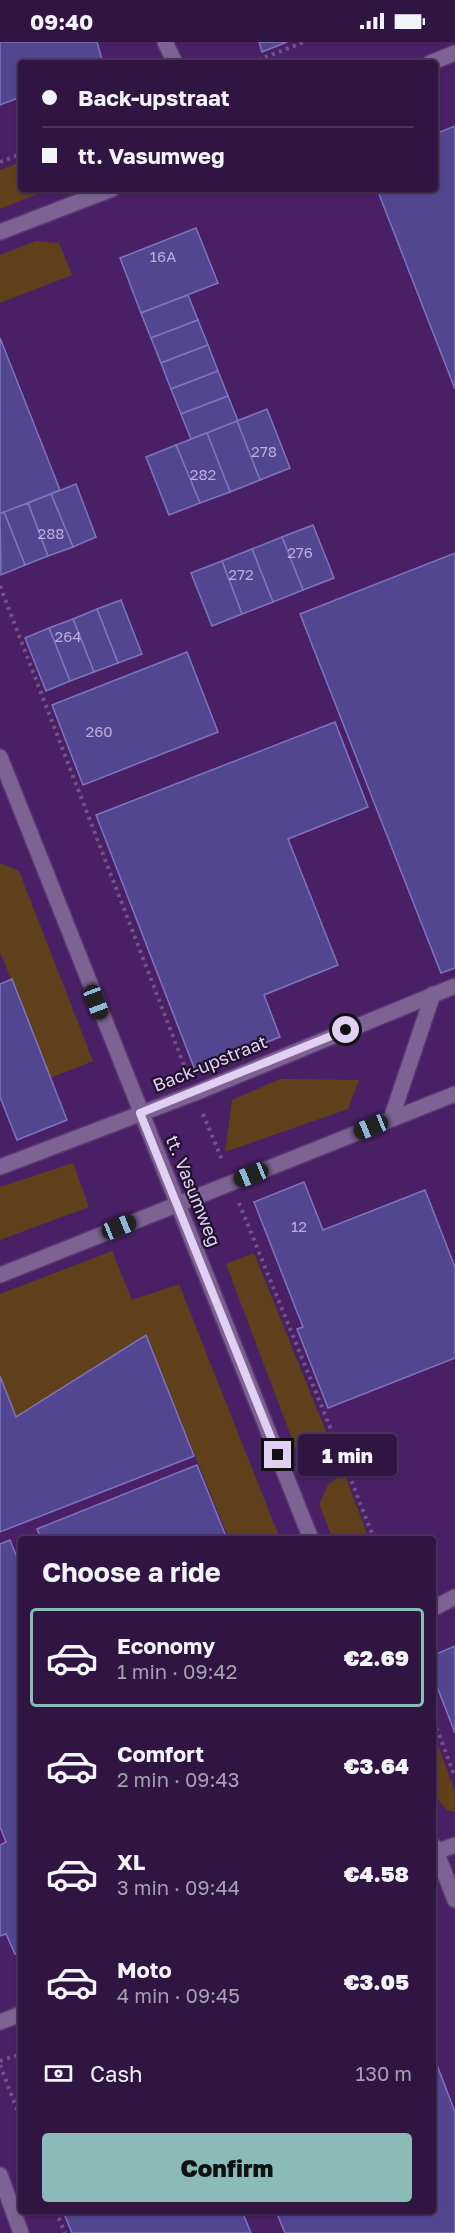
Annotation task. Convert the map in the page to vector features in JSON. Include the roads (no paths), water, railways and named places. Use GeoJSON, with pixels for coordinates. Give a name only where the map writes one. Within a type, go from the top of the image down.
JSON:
{"type":"FeatureCollection","features":[{"type":"Feature","properties":{"kind":"street"},"geometry":{"type":"LineString","coordinates":[[165,42],[174,60]]}},
{"type":"Feature","properties":{"kind":"street"},"geometry":{"type":"LineString","coordinates":[[438,60],[455,53]]}},
{"type":"Feature","properties":{"kind":"street"},"geometry":{"type":"LineString","coordinates":[[0,232],[104,192]]}},
{"type":"Feature","properties":{"kind":"street","name":"tt. Vasumweg"},"geometry":{"type":"LineString","coordinates":[[0,757],[310,1536]]}},
{"type":"Feature","properties":{"kind":"street","name":"Back-upstraat"},"geometry":{"type":"LineString","coordinates":[[0,1167],[195,1092],[455,986]]}},
{"type":"Feature","properties":{"kind":"street"},"geometry":{"type":"LineString","coordinates":[[391,1119],[433,994]]}},
{"type":"Feature","properties":{"kind":"street"},"geometry":{"type":"LineString","coordinates":[[0,1275],[455,1094]]}},
{"type":"Feature","properties":{"kind":"street"},"geometry":{"type":"LineString","coordinates":[[436,1607],[455,1598]]}},
{"type":"Feature","properties":{"kind":"street"},"geometry":{"type":"LineString","coordinates":[[436,1850],[455,1845]]}},
{"type":"Feature","properties":{"kind":"street"},"geometry":{"type":"LineString","coordinates":[[436,1855],[455,1900]]}},
{"type":"Feature","properties":{"kind":"street"},"geometry":{"type":"LineString","coordinates":[[0,2022],[18,2015]]}},
{"type":"Feature","properties":{"kind":"street"},"geometry":{"type":"LineString","coordinates":[[0,2175],[21,2233]]}}]}
